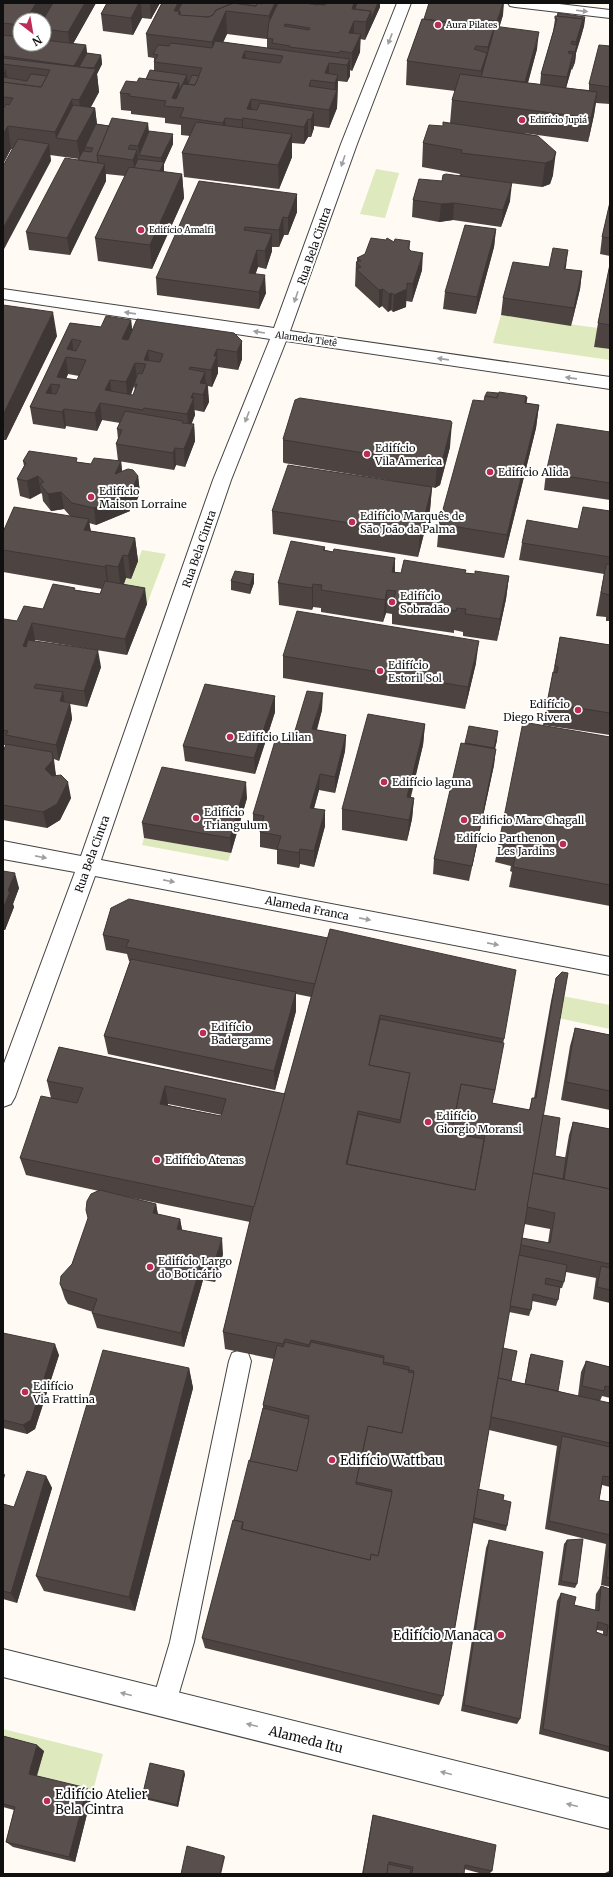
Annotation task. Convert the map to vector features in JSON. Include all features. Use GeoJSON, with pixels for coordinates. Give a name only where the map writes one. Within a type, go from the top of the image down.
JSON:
{"type":"FeatureCollection","features":[{"type":"Feature","properties":{"kind":"street","name":"Rua Bela Cintra"},"geometry":{"type":"LineString","coordinates":[[3,1097],[88,865],[222,480],[296,296],[349,144],[404,3]]}},
{"type":"Feature","properties":{"kind":"street"},"geometry":{"type":"LineString","coordinates":[[515,3],[610,14]]}},
{"type":"Feature","properties":{"kind":"street","name":"Alameda Tietê"},"geometry":{"type":"LineString","coordinates":[[3,294],[610,383]]}},
{"type":"Feature","properties":{"kind":"street","name":"Alameda Franca"},"geometry":{"type":"LineString","coordinates":[[3,850],[88,865],[610,966]]}},
{"type":"Feature","properties":{"kind":"street","name":"Alameda Itu"},"geometry":{"type":"LineString","coordinates":[[3,1663],[610,1814]]}},
{"type":"Feature","properties":{"kind":"lane"},"geometry":{"type":"LineString","coordinates":[[164,1703],[182,1642],[240,1361]]}},
{"type":"Feature","properties":{"kind":"green space"},"geometry":{"type":"Polygon","coordinates":[[[376,169],[399,173],[385,218],[360,214],[376,169]]]}},
{"type":"Feature","properties":{"kind":"green space"},"geometry":{"type":"Polygon","coordinates":[[[501,315],[598,328],[594,347],[610,349],[610,360],[493,343],[501,315]]]}},
{"type":"Feature","properties":{"kind":"green space"},"geometry":{"type":"Polygon","coordinates":[[[142,550],[166,554],[147,604],[118,600],[126,578],[131,579],[142,550]]]}},
{"type":"Feature","properties":{"kind":"green space"},"geometry":{"type":"Polygon","coordinates":[[[144,838],[231,853],[228,861],[142,845],[144,838]]]}},
{"type":"Feature","properties":{"kind":"green space"},"geometry":{"type":"Polygon","coordinates":[[[562,996],[610,1005],[610,1029],[558,1018],[562,996]]]}},
{"type":"Feature","properties":{"kind":"green space"},"geometry":{"type":"Polygon","coordinates":[[[3,1729],[103,1754],[92,1794],[35,1780],[3,1741],[3,1729]]]}},
{"type":"Feature","properties":{"kind":"building"},"geometry":{"type":"Polygon","coordinates":[[[3,3],[36,3],[31,12],[12,12],[12,24],[3,23],[3,3]]]}},
{"type":"Feature","properties":{"kind":"building"},"geometry":{"type":"Polygon","coordinates":[[[53,3],[85,3],[68,32],[52,30],[52,12],[48,12],[53,3]]]}},
{"type":"Feature","properties":{"kind":"building"},"geometry":{"type":"Polygon","coordinates":[[[107,3],[139,3],[131,18],[101,14],[107,3]]]}},
{"type":"Feature","properties":{"kind":"building"},"geometry":{"type":"Polygon","coordinates":[[[162,3],[178,3],[174,11],[180,11],[178,14],[208,17],[213,15],[216,10],[233,3],[256,6],[258,3],[275,3],[269,16],[226,11],[212,42],[146,34],[162,3]]]}},
{"type":"Feature","properties":{"kind":"building"},"geometry":{"type":"Polygon","coordinates":[[[182,3],[233,3],[216,10],[213,15],[208,17],[180,15],[180,11],[178,11],[182,3]]]}},
{"type":"Feature","properties":{"kind":"building"},"geometry":{"type":"Polygon","coordinates":[[[234,3],[258,3],[256,6],[234,3]]]}},
{"type":"Feature","properties":{"kind":"building"},"geometry":{"type":"Polygon","coordinates":[[[278,3],[325,5],[326,3],[354,3],[352,9],[371,11],[366,22],[354,21],[349,33],[361,34],[352,53],[340,51],[339,53],[289,47],[290,46],[272,43],[273,39],[267,38],[269,22],[278,3]],[[285,24],[284,26],[309,30],[310,28],[285,24]]]}},
{"type":"Feature","properties":{"kind":"building"},"geometry":{"type":"Polygon","coordinates":[[[305,3],[318,3],[318,5],[305,3]]]}},
{"type":"Feature","properties":{"kind":"building"},"geometry":{"type":"Polygon","coordinates":[[[357,3],[378,3],[371,19],[371,11],[355,9],[357,3]]]}},
{"type":"Feature","properties":{"kind":"building"},"geometry":{"type":"Polygon","coordinates":[[[429,3],[503,3],[497,21],[489,20],[488,23],[479,22],[478,24],[539,32],[525,82],[481,77],[494,28],[424,19],[429,3]]]}},
{"type":"Feature","properties":{"kind":"building"},"geometry":{"type":"Polygon","coordinates":[[[558,13],[585,17],[582,27],[583,19],[557,16],[558,13]]]}},
{"type":"Feature","properties":{"kind":"building"},"geometry":{"type":"Polygon","coordinates":[[[555,16],[583,19],[576,42],[572,41],[571,44],[577,45],[575,52],[569,51],[568,53],[573,54],[567,77],[541,74],[557,19],[555,19],[555,16]]]}},
{"type":"Feature","properties":{"kind":"building"},"geometry":{"type":"Polygon","coordinates":[[[422,19],[494,28],[488,47],[476,46],[474,49],[487,53],[481,71],[407,61],[422,19]]]}},
{"type":"Feature","properties":{"kind":"building"},"geometry":{"type":"Polygon","coordinates":[[[3,35],[12,36],[12,52],[52,52],[52,41],[86,45],[74,66],[3,56],[3,35]]]}},
{"type":"Feature","properties":{"kind":"building"},"geometry":{"type":"Polygon","coordinates":[[[215,41],[350,59],[347,65],[329,63],[325,73],[338,75],[335,83],[311,80],[309,86],[337,90],[329,110],[251,99],[247,109],[257,110],[260,103],[314,111],[311,120],[308,119],[304,127],[243,118],[242,120],[225,118],[223,123],[180,117],[184,108],[164,106],[166,101],[129,96],[130,94],[120,93],[126,81],[137,82],[139,78],[179,83],[172,98],[176,99],[183,84],[195,85],[202,68],[154,62],[158,55],[153,54],[158,45],[169,46],[171,43],[212,48],[215,41]],[[245,51],[242,58],[280,63],[283,56],[245,51]]]}},
{"type":"Feature","properties":{"kind":"building"},"geometry":{"type":"Polygon","coordinates":[[[599,45],[610,46],[610,87],[589,84],[599,45]]]}},
{"type":"Feature","properties":{"kind":"building"},"geometry":{"type":"Polygon","coordinates":[[[87,53],[101,55],[94,68],[79,67],[87,53]]]}},
{"type":"Feature","properties":{"kind":"building"},"geometry":{"type":"Polygon","coordinates":[[[3,58],[96,69],[79,100],[72,99],[55,132],[8,126],[3,134],[3,109],[6,104],[9,105],[13,98],[3,97],[3,82],[41,87],[50,70],[3,64],[3,58]]]}},
{"type":"Feature","properties":{"kind":"building"},"geometry":{"type":"Polygon","coordinates":[[[150,70],[187,75],[179,91],[179,83],[146,79],[150,70]]]}},
{"type":"Feature","properties":{"kind":"building"},"geometry":{"type":"Polygon","coordinates":[[[31,74],[47,76],[41,87],[3,82],[3,77],[27,81],[31,74]]]}},
{"type":"Feature","properties":{"kind":"building"},"geometry":{"type":"Polygon","coordinates":[[[460,74],[597,92],[591,118],[452,100],[460,74]]]}},
{"type":"Feature","properties":{"kind":"building"},"geometry":{"type":"Polygon","coordinates":[[[192,75],[199,76],[195,85],[188,84],[192,75]]]}},
{"type":"Feature","properties":{"kind":"building"},"geometry":{"type":"Polygon","coordinates":[[[73,105],[95,108],[77,141],[56,138],[73,105]]]}},
{"type":"Feature","properties":{"kind":"building"},"geometry":{"type":"Polygon","coordinates":[[[112,118],[148,123],[138,146],[130,145],[128,149],[137,150],[133,160],[97,155],[112,118]]]}},
{"type":"Feature","properties":{"kind":"building"},"geometry":{"type":"Polygon","coordinates":[[[196,122],[292,134],[278,165],[182,153],[196,122]]]}},
{"type":"Feature","properties":{"kind":"building"},"geometry":{"type":"Polygon","coordinates":[[[443,122],[538,136],[556,152],[553,160],[545,163],[461,153],[462,150],[423,143],[429,125],[443,126],[443,122]]]}},
{"type":"Feature","properties":{"kind":"building"},"geometry":{"type":"Polygon","coordinates":[[[96,124],[109,126],[97,155],[98,163],[78,160],[83,151],[91,152],[93,148],[85,147],[96,124]]]}},
{"type":"Feature","properties":{"kind":"building"},"geometry":{"type":"Polygon","coordinates":[[[149,131],[173,134],[161,158],[139,155],[149,131]]]}},
{"type":"Feature","properties":{"kind":"building"},"geometry":{"type":"Polygon","coordinates":[[[18,139],[49,144],[3,228],[3,166],[18,139]]]}},
{"type":"Feature","properties":{"kind":"building"},"geometry":{"type":"Polygon","coordinates":[[[65,158],[105,164],[67,238],[26,232],[65,158]]]}},
{"type":"Feature","properties":{"kind":"building"},"geometry":{"type":"Polygon","coordinates":[[[138,159],[164,162],[160,171],[134,168],[138,159]]]}},
{"type":"Feature","properties":{"kind":"building"},"geometry":{"type":"Polygon","coordinates":[[[129,167],[182,174],[150,245],[95,238],[129,167]]]}},
{"type":"Feature","properties":{"kind":"building"},"geometry":{"type":"Polygon","coordinates":[[[446,174],[512,183],[503,210],[454,203],[441,204],[413,200],[419,179],[442,181],[443,175],[446,174]]]}},
{"type":"Feature","properties":{"kind":"building"},"geometry":{"type":"Polygon","coordinates":[[[199,181],[297,194],[288,218],[283,217],[279,230],[245,227],[244,230],[272,234],[265,251],[257,250],[249,273],[265,275],[259,292],[156,278],[199,181]]]}},
{"type":"Feature","properties":{"kind":"building"},"geometry":{"type":"Polygon","coordinates":[[[610,202],[610,238],[602,237],[610,202]]]}},
{"type":"Feature","properties":{"kind":"building"},"geometry":{"type":"Polygon","coordinates":[[[465,225],[496,229],[477,297],[445,292],[465,225]]]}},
{"type":"Feature","properties":{"kind":"building"},"geometry":{"type":"Polygon","coordinates":[[[371,238],[386,240],[387,238],[394,242],[395,239],[410,241],[408,248],[411,251],[423,253],[413,284],[407,283],[407,289],[394,295],[392,293],[389,294],[383,289],[379,290],[356,269],[361,267],[356,262],[361,261],[357,258],[365,254],[371,238]]]}},
{"type":"Feature","properties":{"kind":"building"},"geometry":{"type":"Polygon","coordinates":[[[553,248],[568,250],[564,269],[582,271],[574,308],[503,298],[513,262],[549,267],[553,248]]]}},
{"type":"Feature","properties":{"kind":"building"},"geometry":{"type":"Polygon","coordinates":[[[610,264],[610,325],[598,323],[610,264]]]}},
{"type":"Feature","properties":{"kind":"building"},"geometry":{"type":"Polygon","coordinates":[[[3,305],[53,312],[3,415],[3,305]]]}},
{"type":"Feature","properties":{"kind":"building"},"geometry":{"type":"Polygon","coordinates":[[[106,316],[131,320],[122,339],[128,340],[137,319],[234,333],[242,341],[237,352],[217,349],[214,356],[217,356],[211,370],[190,367],[189,369],[205,372],[200,383],[207,384],[203,395],[193,393],[191,398],[194,398],[187,414],[144,408],[143,410],[100,403],[95,413],[64,409],[62,412],[30,407],[70,323],[101,327],[106,316]],[[72,339],[67,349],[76,351],[81,341],[72,339]],[[148,350],[144,360],[160,362],[163,354],[148,350]],[[66,357],[57,377],[77,380],[86,360],[66,357]],[[135,363],[126,382],[110,380],[105,390],[133,395],[137,384],[134,384],[138,373],[142,374],[146,364],[135,363]],[[51,384],[46,393],[56,394],[60,385],[51,384]]]}},
{"type":"Feature","properties":{"kind":"building"},"geometry":{"type":"Polygon","coordinates":[[[487,392],[498,393],[497,398],[485,396],[487,392]]]}},
{"type":"Feature","properties":{"kind":"building"},"geometry":{"type":"Polygon","coordinates":[[[499,392],[526,396],[525,403],[539,405],[507,535],[439,524],[473,400],[484,401],[485,396],[497,398],[499,392]]]}},
{"type":"Feature","properties":{"kind":"building"},"geometry":{"type":"Polygon","coordinates":[[[300,398],[451,421],[452,423],[442,462],[437,465],[284,440],[283,439],[295,400],[300,398]]]}},
{"type":"Feature","properties":{"kind":"building"},"geometry":{"type":"Polygon","coordinates":[[[125,411],[183,421],[182,423],[194,424],[184,449],[175,448],[173,453],[116,444],[122,430],[117,429],[125,411]]]}},
{"type":"Feature","properties":{"kind":"building"},"geometry":{"type":"Polygon","coordinates":[[[557,424],[610,432],[610,483],[546,473],[557,424]]]}},
{"type":"Feature","properties":{"kind":"building"},"geometry":{"type":"Polygon","coordinates":[[[29,451],[77,458],[76,462],[91,464],[94,458],[121,461],[115,474],[128,469],[133,470],[138,476],[132,490],[127,493],[128,494],[94,508],[72,503],[61,492],[48,494],[40,484],[44,482],[38,476],[27,481],[17,479],[26,463],[23,461],[29,451]]]}},
{"type":"Feature","properties":{"kind":"building"},"geometry":{"type":"Polygon","coordinates":[[[288,465],[432,487],[420,534],[272,511],[288,465]]]}},
{"type":"Feature","properties":{"kind":"building"},"geometry":{"type":"Polygon","coordinates":[[[14,507],[89,519],[84,530],[135,538],[128,556],[123,555],[118,567],[106,565],[105,567],[3,550],[3,532],[14,507]]]}},
{"type":"Feature","properties":{"kind":"building"},"geometry":{"type":"Polygon","coordinates":[[[583,507],[610,511],[610,557],[522,543],[527,520],[578,529],[583,507]]]}},
{"type":"Feature","properties":{"kind":"building"},"geometry":{"type":"Polygon","coordinates":[[[291,541],[325,547],[323,550],[333,552],[334,549],[395,558],[392,572],[401,573],[404,560],[466,570],[465,573],[475,574],[475,571],[509,576],[500,619],[465,614],[466,609],[457,608],[456,611],[393,601],[396,591],[387,590],[385,600],[321,590],[322,585],[313,584],[312,588],[278,583],[291,541]]]}},
{"type":"Feature","properties":{"kind":"building"},"geometry":{"type":"Polygon","coordinates":[[[606,564],[610,564],[610,595],[601,593],[606,564]]]}},
{"type":"Feature","properties":{"kind":"building"},"geometry":{"type":"Polygon","coordinates":[[[235,571],[254,574],[250,585],[231,581],[235,571]]]}},
{"type":"Feature","properties":{"kind":"building"},"geometry":{"type":"Polygon","coordinates":[[[105,581],[145,588],[125,639],[32,623],[23,646],[26,647],[28,640],[98,650],[84,691],[36,684],[34,688],[63,692],[60,701],[70,703],[56,745],[6,735],[8,731],[3,730],[3,620],[17,621],[24,606],[43,609],[53,584],[75,588],[74,590],[100,594],[105,581]]]}},
{"type":"Feature","properties":{"kind":"building"},"geometry":{"type":"Polygon","coordinates":[[[297,611],[479,641],[468,687],[283,656],[297,611]]]}},
{"type":"Feature","properties":{"kind":"building","name":"Edifício Diego Rivera"},"geometry":{"type":"Polygon","coordinates":[[[560,637],[610,645],[610,713],[547,703],[553,672],[557,673],[558,667],[555,666],[560,637]]]}},
{"type":"Feature","properties":{"kind":"building","name":"Edifício Lilian"},"geometry":{"type":"Polygon","coordinates":[[[205,684],[275,696],[254,758],[183,746],[205,684]]]}},
{"type":"Feature","properties":{"kind":"building"},"geometry":{"type":"Polygon","coordinates":[[[307,691],[323,693],[312,729],[346,735],[335,777],[320,774],[310,808],[325,810],[314,851],[300,849],[299,853],[277,849],[281,836],[260,832],[264,816],[253,814],[275,741],[291,744],[307,691]]]}},
{"type":"Feature","properties":{"kind":"building","name":"Edifício laguna"},"geometry":{"type":"Polygon","coordinates":[[[368,714],[425,724],[407,797],[414,798],[409,820],[342,809],[368,714]]]}},
{"type":"Feature","properties":{"kind":"building"},"geometry":{"type":"Polygon","coordinates":[[[523,722],[610,737],[610,885],[513,867],[516,852],[514,851],[515,845],[499,842],[523,722]]]}},
{"type":"Feature","properties":{"kind":"building"},"geometry":{"type":"Polygon","coordinates":[[[469,726],[498,731],[494,748],[465,743],[469,726]]]}},
{"type":"Feature","properties":{"kind":"building","name":"Edificio Marc Chagall"},"geometry":{"type":"Polygon","coordinates":[[[461,743],[496,749],[472,866],[434,859],[461,743]]]}},
{"type":"Feature","properties":{"kind":"building"},"geometry":{"type":"Polygon","coordinates":[[[6,744],[52,752],[53,760],[45,769],[52,776],[61,775],[68,782],[57,804],[43,812],[3,805],[3,752],[6,744]]]}},
{"type":"Feature","properties":{"kind":"building","name":"Edifício Triangulum"},"geometry":{"type":"Polygon","coordinates":[[[162,767],[246,782],[230,838],[142,823],[162,767]]]}},
{"type":"Feature","properties":{"kind":"building"},"geometry":{"type":"Polygon","coordinates":[[[3,871],[15,873],[8,891],[10,892],[3,909],[3,871]]]}},
{"type":"Feature","properties":{"kind":"building"},"geometry":{"type":"Polygon","coordinates":[[[129,899],[328,938],[315,984],[126,947],[129,940],[103,935],[111,908],[129,899]]]}},
{"type":"Feature","properties":{"kind":"building"},"geometry":{"type":"Polygon","coordinates":[[[330,929],[516,970],[504,1039],[380,1015],[369,1065],[410,1073],[400,1120],[358,1111],[346,1164],[475,1190],[485,1136],[452,1129],[461,1084],[495,1090],[492,1103],[530,1110],[532,1098],[536,1098],[556,978],[562,972],[568,973],[443,1696],[202,1638],[233,1520],[243,1522],[241,1529],[370,1560],[371,1554],[378,1556],[392,1490],[356,1482],[368,1426],[402,1433],[414,1371],[409,1370],[409,1367],[383,1362],[384,1356],[311,1340],[309,1345],[285,1339],[283,1344],[223,1332],[254,1204],[330,929]]]}},
{"type":"Feature","properties":{"kind":"building","name":"Edifício Badergame"},"geometry":{"type":"Polygon","coordinates":[[[131,959],[296,992],[274,1071],[104,1036],[131,959]]]}},
{"type":"Feature","properties":{"kind":"building","name":"Edifício Giorgio Moransi"},"geometry":{"type":"Polygon","coordinates":[[[380,1019],[504,1043],[495,1090],[461,1084],[452,1129],[452,1133],[484,1139],[475,1190],[347,1164],[358,1114],[400,1123],[410,1073],[369,1065],[380,1019]]]}},
{"type":"Feature","properties":{"kind":"building"},"geometry":{"type":"Polygon","coordinates":[[[575,1028],[610,1035],[610,1091],[566,1082],[575,1028]]]}},
{"type":"Feature","properties":{"kind":"building"},"geometry":{"type":"Polygon","coordinates":[[[59,1047],[285,1094],[254,1207],[20,1158],[41,1096],[77,1103],[83,1088],[47,1081],[59,1047]],[[165,1086],[160,1104],[221,1116],[226,1099],[165,1086]]]}},
{"type":"Feature","properties":{"kind":"building"},"geometry":{"type":"Polygon","coordinates":[[[543,1115],[560,1118],[555,1156],[566,1158],[563,1179],[533,1173],[543,1115]]]}},
{"type":"Feature","properties":{"kind":"building"},"geometry":{"type":"Polygon","coordinates":[[[573,1122],[610,1129],[610,1189],[564,1180],[573,1122]]]}},
{"type":"Feature","properties":{"kind":"building"},"geometry":{"type":"Polygon","coordinates":[[[533,1173],[610,1189],[610,1264],[521,1245],[522,1238],[550,1243],[555,1213],[527,1207],[533,1173]]]}},
{"type":"Feature","properties":{"kind":"building","name":"Edifício Largo do Boticário"},"geometry":{"type":"Polygon","coordinates":[[[100,1190],[156,1204],[153,1213],[180,1219],[177,1229],[222,1238],[213,1267],[201,1264],[181,1333],[92,1313],[97,1299],[63,1289],[60,1284],[61,1276],[72,1264],[88,1218],[86,1210],[87,1201],[91,1194],[100,1190]]]}},
{"type":"Feature","properties":{"kind":"building"},"geometry":{"type":"Polygon","coordinates":[[[519,1255],[567,1265],[564,1282],[546,1278],[545,1284],[560,1287],[558,1300],[533,1294],[531,1310],[510,1306],[519,1255]]]}},
{"type":"Feature","properties":{"kind":"building"},"geometry":{"type":"Polygon","coordinates":[[[601,1266],[610,1268],[610,1290],[597,1287],[601,1266]]]}},
{"type":"Feature","properties":{"kind":"building","name":"Edifício Via Frattina"},"geometry":{"type":"Polygon","coordinates":[[[3,1333],[55,1344],[31,1420],[23,1425],[3,1420],[3,1333]]]}},
{"type":"Feature","properties":{"kind":"building","name":"Edifício Wattbau"},"geometry":{"type":"Polygon","coordinates":[[[285,1342],[309,1347],[311,1342],[384,1358],[383,1364],[409,1370],[408,1372],[414,1373],[402,1433],[368,1426],[356,1484],[392,1492],[378,1556],[371,1554],[370,1560],[242,1529],[243,1522],[234,1520],[249,1460],[297,1471],[309,1416],[263,1405],[277,1345],[283,1347],[285,1342]]]}},
{"type":"Feature","properties":{"kind":"building"},"geometry":{"type":"Polygon","coordinates":[[[503,1348],[517,1351],[511,1381],[498,1378],[503,1348]]]}},
{"type":"Feature","properties":{"kind":"building"},"geometry":{"type":"Polygon","coordinates":[[[103,1350],[189,1368],[129,1597],[36,1576],[103,1350]]]}},
{"type":"Feature","properties":{"kind":"building"},"geometry":{"type":"Polygon","coordinates":[[[531,1354],[563,1361],[558,1391],[525,1384],[531,1354]]]}},
{"type":"Feature","properties":{"kind":"building"},"geometry":{"type":"Polygon","coordinates":[[[586,1361],[610,1367],[610,1387],[605,1386],[604,1391],[582,1386],[586,1361]]]}},
{"type":"Feature","properties":{"kind":"building"},"geometry":{"type":"Polygon","coordinates":[[[498,1378],[610,1403],[610,1443],[491,1417],[498,1378]]]}},
{"type":"Feature","properties":{"kind":"building"},"geometry":{"type":"Polygon","coordinates":[[[263,1408],[309,1419],[297,1471],[250,1461],[263,1408]]]}},
{"type":"Feature","properties":{"kind":"building"},"geometry":{"type":"Polygon","coordinates":[[[562,1436],[610,1447],[610,1477],[603,1476],[599,1500],[610,1502],[610,1535],[549,1521],[562,1436]]]}},
{"type":"Feature","properties":{"kind":"building"},"geometry":{"type":"Polygon","coordinates":[[[27,1471],[46,1476],[11,1593],[3,1591],[3,1504],[14,1507],[27,1471]]]}},
{"type":"Feature","properties":{"kind":"building"},"geometry":{"type":"Polygon","coordinates":[[[478,1489],[504,1495],[503,1500],[511,1502],[507,1526],[474,1518],[478,1489]]]}},
{"type":"Feature","properties":{"kind":"building"},"geometry":{"type":"Polygon","coordinates":[[[583,1539],[577,1584],[561,1581],[567,1540],[583,1539]]]}},
{"type":"Feature","properties":{"kind":"building","name":"Edifício Manaca"},"geometry":{"type":"Polygon","coordinates":[[[489,1540],[543,1552],[520,1719],[464,1705],[489,1540]]]}},
{"type":"Feature","properties":{"kind":"building"},"geometry":{"type":"Polygon","coordinates":[[[610,1543],[610,1578],[606,1577],[610,1543]]]}},
{"type":"Feature","properties":{"kind":"building"},"geometry":{"type":"Polygon","coordinates":[[[601,1586],[610,1589],[610,1747],[543,1729],[561,1593],[576,1597],[574,1605],[599,1611],[601,1586]],[[598,1622],[596,1632],[607,1636],[608,1625],[598,1622]]]}},
{"type":"Feature","properties":{"kind":"building","name":"Edifício Atelier Bela Cintra"},"geometry":{"type":"Polygon","coordinates":[[[3,1736],[37,1745],[29,1774],[87,1788],[69,1857],[6,1842],[15,1807],[3,1804],[3,1736]]]}},
{"type":"Feature","properties":{"kind":"building"},"geometry":{"type":"Polygon","coordinates":[[[150,1763],[184,1771],[177,1805],[142,1797],[150,1763]]]}},
{"type":"Feature","properties":{"kind":"building"},"geometry":{"type":"Polygon","coordinates":[[[373,1815],[496,1845],[492,1871],[465,1865],[464,1874],[412,1874],[413,1867],[389,1862],[387,1874],[363,1874],[373,1815]]]}},
{"type":"Feature","properties":{"kind":"building"},"geometry":{"type":"Polygon","coordinates":[[[187,1846],[224,1856],[220,1874],[181,1874],[187,1846]]]}},
{"type":"Feature","properties":{"kind":"building"},"geometry":{"type":"Polygon","coordinates":[[[388,1864],[411,1869],[410,1874],[387,1874],[388,1864]]]}},
{"type":"Feature","properties":{"kind":"place","name":"Aura Pilates"},"geometry":{"type":"Point","coordinates":[438,25]}},
{"type":"Feature","properties":{"kind":"place","name":"Edifício Jupiá"},"geometry":{"type":"Point","coordinates":[522,120]}},
{"type":"Feature","properties":{"kind":"place","name":"Edifício Amalfi"},"geometry":{"type":"Point","coordinates":[141,230]}},
{"type":"Feature","properties":{"kind":"place","name":"Edifício Vila America"},"geometry":{"type":"Point","coordinates":[367,454]}},
{"type":"Feature","properties":{"kind":"place","name":"Edifício Alida"},"geometry":{"type":"Point","coordinates":[490,472]}},
{"type":"Feature","properties":{"kind":"place","name":"Edifício Maison Lorraine"},"geometry":{"type":"Point","coordinates":[91,497]}},
{"type":"Feature","properties":{"kind":"place","name":"Edifício Marquês de São João da Palma"},"geometry":{"type":"Point","coordinates":[352,522]}},
{"type":"Feature","properties":{"kind":"place","name":"Edifício Sobradão"},"geometry":{"type":"Point","coordinates":[392,602]}},
{"type":"Feature","properties":{"kind":"place","name":"Edifício Estoril Sol"},"geometry":{"type":"Point","coordinates":[380,671]}},
{"type":"Feature","properties":{"kind":"place","name":"Edifício Diego Rivera"},"geometry":{"type":"Point","coordinates":[578,710]}},
{"type":"Feature","properties":{"kind":"place","name":"Edifício Lilian"},"geometry":{"type":"Point","coordinates":[230,737]}},
{"type":"Feature","properties":{"kind":"place","name":"Edifício laguna"},"geometry":{"type":"Point","coordinates":[384,782]}},
{"type":"Feature","properties":{"kind":"place","name":"Edifício Triangulum"},"geometry":{"type":"Point","coordinates":[196,818]}},
{"type":"Feature","properties":{"kind":"place","name":"Edificio Marc Chagall"},"geometry":{"type":"Point","coordinates":[464,820]}},
{"type":"Feature","properties":{"kind":"place","name":"Edifício Parthenon Les Jardins"},"geometry":{"type":"Point","coordinates":[563,844]}},
{"type":"Feature","properties":{"kind":"place","name":"Edifício Badergame"},"geometry":{"type":"Point","coordinates":[203,1033]}},
{"type":"Feature","properties":{"kind":"place","name":"Edifício Giorgio Moransi"},"geometry":{"type":"Point","coordinates":[428,1122]}},
{"type":"Feature","properties":{"kind":"place","name":"Edifício Atenas"},"geometry":{"type":"Point","coordinates":[157,1160]}},
{"type":"Feature","properties":{"kind":"place","name":"Edifício Largo do Boticário"},"geometry":{"type":"Point","coordinates":[150,1267]}},
{"type":"Feature","properties":{"kind":"place","name":"Edifício Via Frattina"},"geometry":{"type":"Point","coordinates":[25,1392]}},
{"type":"Feature","properties":{"kind":"place","name":"Edifício Wattbau"},"geometry":{"type":"Point","coordinates":[332,1460]}},
{"type":"Feature","properties":{"kind":"place","name":"Edifício Manaca"},"geometry":{"type":"Point","coordinates":[501,1635]}},
{"type":"Feature","properties":{"kind":"place","name":"Edifício Atelier Bela Cintra"},"geometry":{"type":"Point","coordinates":[47,1801]}}]}
